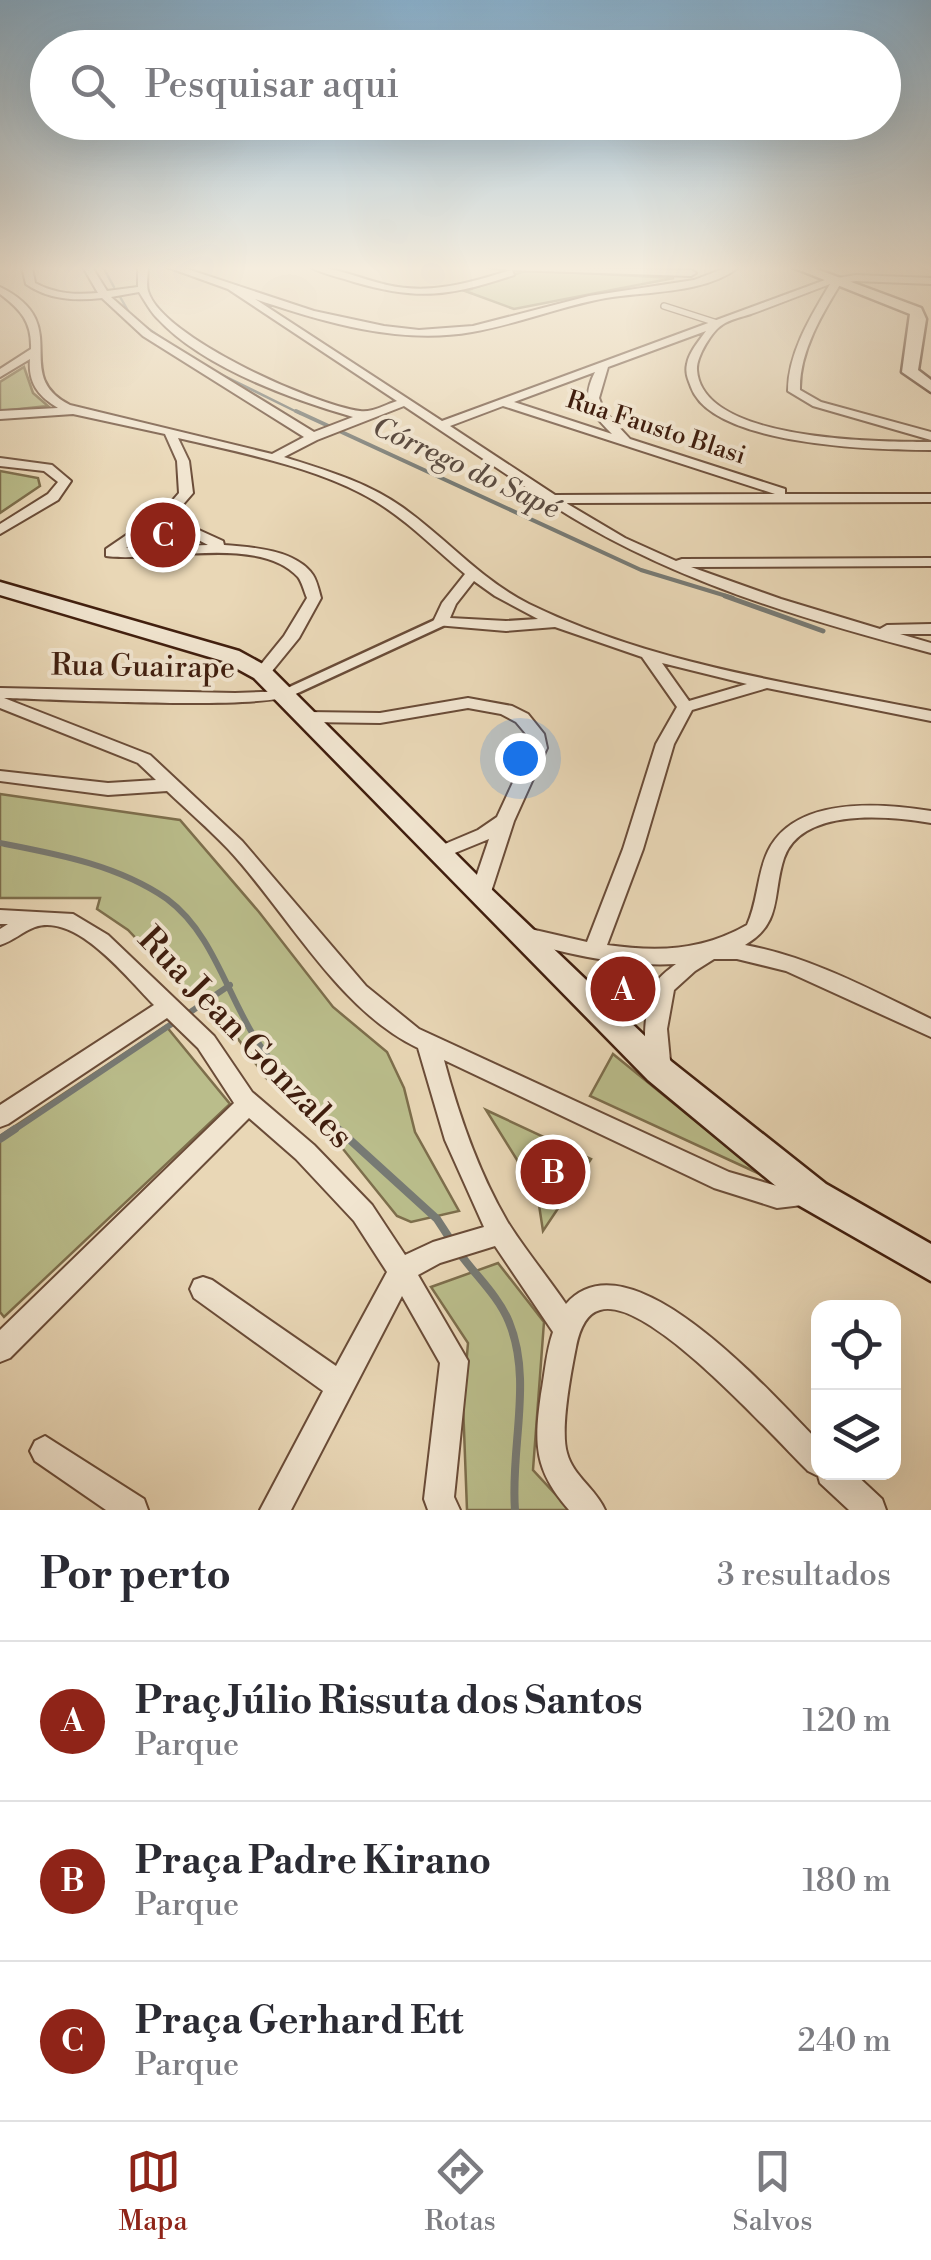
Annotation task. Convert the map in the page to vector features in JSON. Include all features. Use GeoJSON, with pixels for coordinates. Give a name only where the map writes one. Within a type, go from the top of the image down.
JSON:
{"type":"FeatureCollection","features":[{"type":"Feature","properties":{"kind":"street"},"geometry":{"type":"LineString","coordinates":[[36,337],[33,352],[36,376],[45,392],[62,406],[272,459],[371,494],[472,574],[504,596],[556,622],[648,656],[931,716]]}},
{"type":"Feature","properties":{"kind":"street"},"geometry":{"type":"LineString","coordinates":[[153,337],[317,435]]}},
{"type":"Feature","properties":{"kind":"street"},"geometry":{"type":"LineString","coordinates":[[188,337],[274,384],[366,416]]}},
{"type":"Feature","properties":{"kind":"street"},"geometry":{"type":"LineString","coordinates":[[305,337],[442,425],[572,518],[722,584],[874,632],[930,640]]}},
{"type":"Feature","properties":{"kind":"street"},"geometry":{"type":"LineString","coordinates":[[442,425],[678,337]]}},
{"type":"Feature","properties":{"kind":"street"},"geometry":{"type":"LineString","coordinates":[[708,337],[691,373],[697,390],[730,415],[770,432],[827,444],[931,446]]}},
{"type":"Feature","properties":{"kind":"street"},"geometry":{"type":"LineString","coordinates":[[809,337],[793,378],[794,391],[818,404],[931,436]]}},
{"type":"Feature","properties":{"kind":"street"},"geometry":{"type":"LineString","coordinates":[[916,337],[910,372],[931,387]]}},
{"type":"Feature","properties":{"kind":"street"},"geometry":{"type":"LineString","coordinates":[[0,374],[33,352]]}},
{"type":"Feature","properties":{"kind":"street"},"geometry":{"type":"LineString","coordinates":[[604,365],[591,388],[592,401],[628,442]]}},
{"type":"Feature","properties":{"kind":"street"},"geometry":{"type":"LineString","coordinates":[[272,459],[317,435],[404,402]]}},
{"type":"Feature","properties":{"kind":"street","name":"Rua Fausto Blasi"},"geometry":{"type":"LineString","coordinates":[[505,403],[794,497]]}},
{"type":"Feature","properties":{"kind":"street"},"geometry":{"type":"LineString","coordinates":[[0,415],[78,411]]}},
{"type":"Feature","properties":{"kind":"street"},"geometry":{"type":"LineString","coordinates":[[170,433],[182,461],[186,492],[165,515],[111,552],[237,550]]}},
{"type":"Feature","properties":{"kind":"street"},"geometry":{"type":"LineString","coordinates":[[0,462],[37,465],[54,471],[65,482],[52,497],[0,530]]}},
{"type":"Feature","properties":{"kind":"street"},"geometry":{"type":"LineString","coordinates":[[548,498],[931,498]]}},
{"type":"Feature","properties":{"kind":"street"},"geometry":{"type":"LineString","coordinates":[[165,515],[198,537],[278,558],[295,566],[310,581],[314,598],[290,638],[253,667]]}},
{"type":"Feature","properties":{"kind":"street"},"geometry":{"type":"LineString","coordinates":[[674,563],[931,562]]}},
{"type":"Feature","properties":{"kind":"street"},"geometry":{"type":"LineString","coordinates":[[472,574],[449,602],[441,622],[506,626],[556,622]]}},
{"type":"Feature","properties":{"kind":"street"},"geometry":{"type":"LineString","coordinates":[[0,588],[253,667],[285,694],[517,933],[660,1071],[813,1195],[931,1264]]}},
{"type":"Feature","properties":{"kind":"street"},"geometry":{"type":"LineString","coordinates":[[648,656],[685,707]]}},
{"type":"Feature","properties":{"kind":"street"},"geometry":{"type":"LineString","coordinates":[[594,952],[665,744],[685,707],[770,682]]}},
{"type":"Feature","properties":{"kind":"street"},"geometry":{"type":"LineString","coordinates":[[40,717],[96,692]]}},
{"type":"Feature","properties":{"kind":"street","name":"Rua Guairape"},"geometry":{"type":"LineString","coordinates":[[0,693],[96,692],[235,698],[285,694]]}},
{"type":"Feature","properties":{"kind":"street"},"geometry":{"type":"LineString","coordinates":[[0,702],[144,759],[235,845],[358,992],[428,1044],[722,1181],[777,1197],[813,1195]]}},
{"type":"Feature","properties":{"kind":"street"},"geometry":{"type":"LineString","coordinates":[[308,717],[380,718],[468,703],[506,710],[522,718],[535,734],[538,748],[505,821],[480,895]]}},
{"type":"Feature","properties":{"kind":"street"},"geometry":{"type":"LineString","coordinates":[[333,742],[380,718]]}},
{"type":"Feature","properties":{"kind":"street"},"geometry":{"type":"LineString","coordinates":[[0,776],[108,788],[170,786]]}},
{"type":"Feature","properties":{"kind":"street"},"geometry":{"type":"LineString","coordinates":[[660,1071],[656,1029],[664,987],[710,952],[754,930],[779,847],[797,830],[821,819],[850,813],[882,810],[931,816]]}},
{"type":"Feature","properties":{"kind":"street"},"geometry":{"type":"LineString","coordinates":[[440,853],[505,821]]}},
{"type":"Feature","properties":{"kind":"street","name":"Rua Jean Gonzales"},"geometry":{"type":"LineString","coordinates":[[0,916],[37,916],[85,926],[206,1042],[249,1103],[305,1152],[364,1213],[454,1361],[440,1499],[445,1510]]}},
{"type":"Feature","properties":{"kind":"street"},"geometry":{"type":"LineString","coordinates":[[0,938],[37,916]]}},
{"type":"Feature","properties":{"kind":"street"},"geometry":{"type":"LineString","coordinates":[[517,933],[594,952],[644,956],[741,950],[786,963],[931,1028]]}},
{"type":"Feature","properties":{"kind":"street"},"geometry":{"type":"LineString","coordinates":[[0,1117],[177,1016]]}},
{"type":"Feature","properties":{"kind":"street"},"geometry":{"type":"LineString","coordinates":[[428,1044],[489,1235],[566,1328]]}},
{"type":"Feature","properties":{"kind":"street"},"geometry":{"type":"LineString","coordinates":[[0,1349],[249,1103]]}},
{"type":"Feature","properties":{"kind":"street"},"geometry":{"type":"LineString","coordinates":[[275,1510],[401,1271],[433,1254],[489,1235]]}},
{"type":"Feature","properties":{"kind":"street"},"geometry":{"type":"LineString","coordinates":[[204,1289],[340,1386]]}},
{"type":"Feature","properties":{"kind":"street"},"geometry":{"type":"LineString","coordinates":[[590,1510],[566,1483],[552,1458],[551,1432],[566,1328],[581,1304],[595,1298],[622,1298],[656,1312],[811,1454]]}},
{"type":"Feature","properties":{"kind":"street"},"geometry":{"type":"LineString","coordinates":[[45,1452],[133,1510]]}},
{"type":"Feature","properties":{"kind":"street"},"geometry":{"type":"LineString","coordinates":[[839,1480],[871,1510]]}},
{"type":"Feature","properties":{"kind":"lane"},"geometry":{"type":"LineString","coordinates":[[285,694],[441,622]]}},
{"type":"Feature","properties":{"kind":"green space"},"geometry":{"type":"Polygon","coordinates":[[[24,367],[33,393],[48,406],[0,411],[0,382],[24,367]]]}},
{"type":"Feature","properties":{"kind":"green space"},"geometry":{"type":"Polygon","coordinates":[[[0,471],[38,478],[40,486],[0,513],[0,471]]]}},
{"type":"Feature","properties":{"kind":"green space"},"geometry":{"type":"Polygon","coordinates":[[[0,794],[180,820],[333,1007],[387,1052],[404,1088],[415,1132],[459,1211],[411,1222],[397,1216],[339,1144],[266,1078],[226,1022],[184,989],[128,930],[97,909],[100,898],[0,898],[0,794]]]}},
{"type":"Feature","properties":{"kind":"green space"},"geometry":{"type":"Polygon","coordinates":[[[166,1026],[230,1104],[4,1317],[0,1312],[0,1136],[166,1026]]]}},
{"type":"Feature","properties":{"kind":"green space"},"geometry":{"type":"Polygon","coordinates":[[[613,1054],[762,1175],[590,1096],[613,1054]]]}},
{"type":"Feature","properties":{"kind":"green space"},"geometry":{"type":"Polygon","coordinates":[[[486,1110],[591,1159],[543,1231],[537,1192],[486,1110]]]}},
{"type":"Feature","properties":{"kind":"green space"},"geometry":{"type":"Polygon","coordinates":[[[498,1263],[544,1322],[533,1470],[570,1510],[467,1510],[463,1403],[468,1343],[431,1287],[498,1263]]]}},
{"type":"Feature","properties":{"kind":"waterway","name":"Córrego do Sapé"},"geometry":{"type":"LineString","coordinates":[[161,337],[172,345]]}},
{"type":"Feature","properties":{"kind":"waterway","name":"Córrego do Sapé"},"geometry":{"type":"LineString","coordinates":[[206,367],[301,414]]}},
{"type":"Feature","properties":{"kind":"waterway","name":"Córrego do Sapé"},"geometry":{"type":"LineString","coordinates":[[296,411],[641,570],[733,598]]}},
{"type":"Feature","properties":{"kind":"waterway","name":"Córrego do Sapé"},"geometry":{"type":"LineString","coordinates":[[725,596],[823,631]]}},
{"type":"Feature","properties":{"kind":"waterway"},"geometry":{"type":"LineString","coordinates":[[0,843],[108,869],[148,887],[167,899],[196,929],[228,987]]}},
{"type":"Feature","properties":{"kind":"waterway"},"geometry":{"type":"LineString","coordinates":[[186,1015],[228,987]]}},
{"type":"Feature","properties":{"kind":"waterway"},"geometry":{"type":"LineString","coordinates":[[228,987],[266,1054],[341,1132]]}},
{"type":"Feature","properties":{"kind":"waterway"},"geometry":{"type":"LineString","coordinates":[[11,1132],[176,1021]]}},
{"type":"Feature","properties":{"kind":"waterway"},"geometry":{"type":"LineString","coordinates":[[0,1139],[15,1129]]}},
{"type":"Feature","properties":{"kind":"waterway"},"geometry":{"type":"LineString","coordinates":[[338,1129],[437,1219],[452,1242]]}},
{"type":"Feature","properties":{"kind":"waterway"},"geometry":{"type":"LineString","coordinates":[[458,1251],[499,1303],[516,1344],[520,1391],[515,1510]]}},
{"type":"Feature","properties":{"kind":"place","name":"Praça Gerhard Ett"},"geometry":{"type":"Point","coordinates":[163,535]}},
{"type":"Feature","properties":{"kind":"place","name":"Praç Júlio Rissuta dos Santos"},"geometry":{"type":"Point","coordinates":[623,989]}},
{"type":"Feature","properties":{"kind":"place","name":"Praça Padre Kirano"},"geometry":{"type":"Point","coordinates":[553,1172]}}]}
